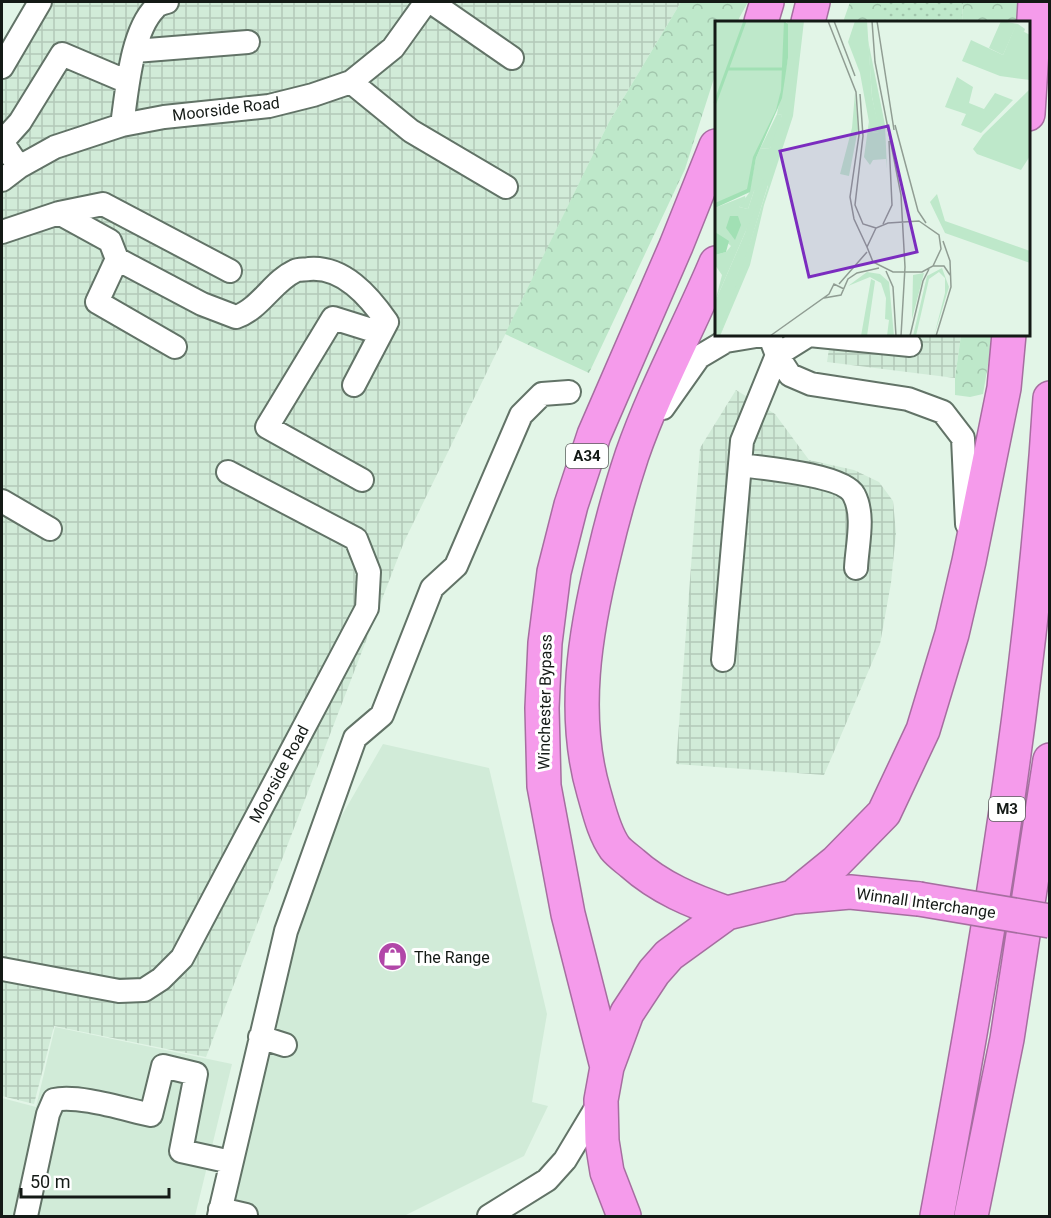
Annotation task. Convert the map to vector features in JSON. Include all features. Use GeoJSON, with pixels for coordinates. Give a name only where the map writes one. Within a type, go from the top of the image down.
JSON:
{"type":"FeatureCollection","features":[{"type":"Feature","properties":{"kind":"highway"},"geometry":{"type":"LineString","coordinates":[[761,21],[767,2]]}},
{"type":"Feature","properties":{"kind":"highway"},"geometry":{"type":"LineString","coordinates":[[808,21],[813,2]]}},
{"type":"Feature","properties":{"kind":"highway"},"geometry":{"type":"LineString","coordinates":[[1030,95],[1035,2]]}},
{"type":"Feature","properties":{"kind":"highway","name":"Winchester Bypass"},"geometry":{"type":"LineString","coordinates":[[607,1067],[568,914],[544,786],[542,708],[545,643],[554,572],[571,505],[594,435],[715,151]]}},
{"type":"Feature","properties":{"kind":"highway","name":"A34"},"geometry":{"type":"LineString","coordinates":[[715,268],[633,454],[612,524],[591,611],[585,650],[583,726],[587,770],[602,818],[615,847],[643,873],[663,887],[685,899],[727,913]]}},
{"type":"Feature","properties":{"kind":"highway"},"geometry":{"type":"LineString","coordinates":[[793,897],[836,862],[884,813],[923,730],[952,634],[969,561],[1004,388],[1009,336]]}},
{"type":"Feature","properties":{"kind":"highway","name":"M3"},"geometry":{"type":"LineString","coordinates":[[937,1216],[975,1015],[1002,845],[1027,661],[1050,398]]}},
{"type":"Feature","properties":{"kind":"highway","name":"M3"},"geometry":{"type":"LineString","coordinates":[[971,1216],[1007,1039],[1050,760]]}},
{"type":"Feature","properties":{"kind":"highway","name":"Winnall Interchange"},"geometry":{"type":"LineString","coordinates":[[624,1216],[608,1172],[602,1141],[601,1100],[607,1067],[627,1013],[654,972],[669,955],[727,913],[793,897],[850,892],[919,899],[1050,921]]}},
{"type":"Feature","properties":{"kind":"street"},"geometry":{"type":"LineString","coordinates":[[2,67],[40,2]]}},
{"type":"Feature","properties":{"kind":"street"},"geometry":{"type":"LineString","coordinates":[[122,125],[135,51],[147,17],[157,6],[167,2]]}},
{"type":"Feature","properties":{"kind":"street"},"geometry":{"type":"LineString","coordinates":[[422,3],[512,58]]}},
{"type":"Feature","properties":{"kind":"street","name":"Moorside Road"},"geometry":{"type":"LineString","coordinates":[[10,174],[55,147],[122,125],[164,117],[269,106],[313,96],[351,82],[393,48],[422,3]]}},
{"type":"Feature","properties":{"kind":"street"},"geometry":{"type":"LineString","coordinates":[[135,51],[248,42]]}},
{"type":"Feature","properties":{"kind":"street"},"geometry":{"type":"LineString","coordinates":[[10,174],[2,142],[20,122],[62,54],[128,82]]}},
{"type":"Feature","properties":{"kind":"street"},"geometry":{"type":"LineString","coordinates":[[351,82],[411,130],[506,187]]}},
{"type":"Feature","properties":{"kind":"street"},"geometry":{"type":"LineString","coordinates":[[2,232],[59,213],[103,204],[230,271]]}},
{"type":"Feature","properties":{"kind":"street"},"geometry":{"type":"LineString","coordinates":[[59,213],[110,241],[117,259],[202,304],[236,317],[248,313],[267,293],[296,270],[317,268],[341,274],[374,303],[387,322],[354,385]]}},
{"type":"Feature","properties":{"kind":"street"},"geometry":{"type":"LineString","coordinates":[[117,259],[98,302],[175,347]]}},
{"type":"Feature","properties":{"kind":"street"},"geometry":{"type":"LineString","coordinates":[[362,480],[267,427],[333,318],[381,333]]}},
{"type":"Feature","properties":{"kind":"street"},"geometry":{"type":"LineString","coordinates":[[633,454],[699,357],[726,341],[771,341],[803,336]]}},
{"type":"Feature","properties":{"kind":"street"},"geometry":{"type":"LineString","coordinates":[[819,336],[910,345]]}},
{"type":"Feature","properties":{"kind":"street"},"geometry":{"type":"LineString","coordinates":[[771,341],[793,382],[908,399],[943,411],[963,438],[969,561]]}},
{"type":"Feature","properties":{"kind":"street"},"geometry":{"type":"LineString","coordinates":[[723,660],[742,441],[771,341]]}},
{"type":"Feature","properties":{"kind":"street"},"geometry":{"type":"LineString","coordinates":[[246,1215],[219,1213],[286,931],[355,738],[382,715],[432,588],[456,566],[521,414],[542,394],[569,392]]}},
{"type":"Feature","properties":{"kind":"street"},"geometry":{"type":"LineString","coordinates":[[740,465],[830,479],[844,485],[853,493],[859,519],[856,568]]}},
{"type":"Feature","properties":{"kind":"street","name":"Moorside Road"},"geometry":{"type":"LineString","coordinates":[[2,969],[119,991],[144,990],[161,980],[182,958],[366,608],[369,572],[356,539],[228,472]]}},
{"type":"Feature","properties":{"kind":"street"},"geometry":{"type":"LineString","coordinates":[[2,501],[50,529]]}},
{"type":"Feature","properties":{"kind":"street"},"geometry":{"type":"LineString","coordinates":[[260,1037],[285,1045]]}},
{"type":"Feature","properties":{"kind":"street"},"geometry":{"type":"LineString","coordinates":[[26,1216],[48,1114],[54,1100],[62,1098],[84,1101],[151,1115],[163,1066],[196,1074],[181,1151],[231,1162]]}},
{"type":"Feature","properties":{"kind":"street"},"geometry":{"type":"LineString","coordinates":[[489,1216],[547,1180],[565,1160],[601,1100]]}},
{"type":"Feature","properties":{"kind":"shaded area"},"geometry":{"type":"Polygon","coordinates":[[[26,2],[681,2],[609,122],[404,542],[206,1057],[54,1026],[34,1104],[2,1096],[2,42],[26,2]]]}},
{"type":"Feature","properties":{"kind":"shaded area"},"geometry":{"type":"Polygon","coordinates":[[[831,336],[961,336],[955,378],[827,362],[831,336]]]}},
{"type":"Feature","properties":{"kind":"shaded area"},"geometry":{"type":"Polygon","coordinates":[[[736,390],[775,414],[809,460],[854,470],[879,482],[893,501],[896,533],[891,583],[880,644],[824,775],[676,764],[700,448],[736,390]]]}},
{"type":"Feature","properties":{"kind":"shaded area"},"geometry":{"type":"Polygon","coordinates":[[[383,744],[489,768],[547,1014],[532,1102],[548,1106],[524,1156],[404,1216],[233,1216],[271,1029],[326,843],[383,744]]]}},
{"type":"Feature","properties":{"kind":"shaded area"},"geometry":{"type":"Polygon","coordinates":[[[55,1027],[232,1064],[195,1216],[2,1216],[2,1098],[36,1107],[55,1027]]]}},
{"type":"Feature","properties":{"kind":"green space"},"geometry":{"type":"Polygon","coordinates":[[[681,2],[748,2],[738,21],[715,21],[715,75],[685,169],[589,373],[505,334],[609,122],[681,2]]]}},
{"type":"Feature","properties":{"kind":"green space"},"geometry":{"type":"Polygon","coordinates":[[[850,2],[881,2],[881,21],[843,21],[850,2]]]}},
{"type":"Feature","properties":{"kind":"green space"},"geometry":{"type":"Polygon","coordinates":[[[881,2],[963,2],[962,21],[881,21],[881,2]]]}},
{"type":"Feature","properties":{"kind":"green space"},"geometry":{"type":"Polygon","coordinates":[[[963,2],[1027,2],[1025,21],[962,21],[963,2]]]}},
{"type":"Feature","properties":{"kind":"green space"},"geometry":{"type":"Polygon","coordinates":[[[961,336],[993,336],[983,394],[970,397],[955,395],[961,336]]]}},
{"type":"Feature","properties":{"kind":"place","name":"The Range"},"geometry":{"type":"Point","coordinates":[393,957]}}]}
